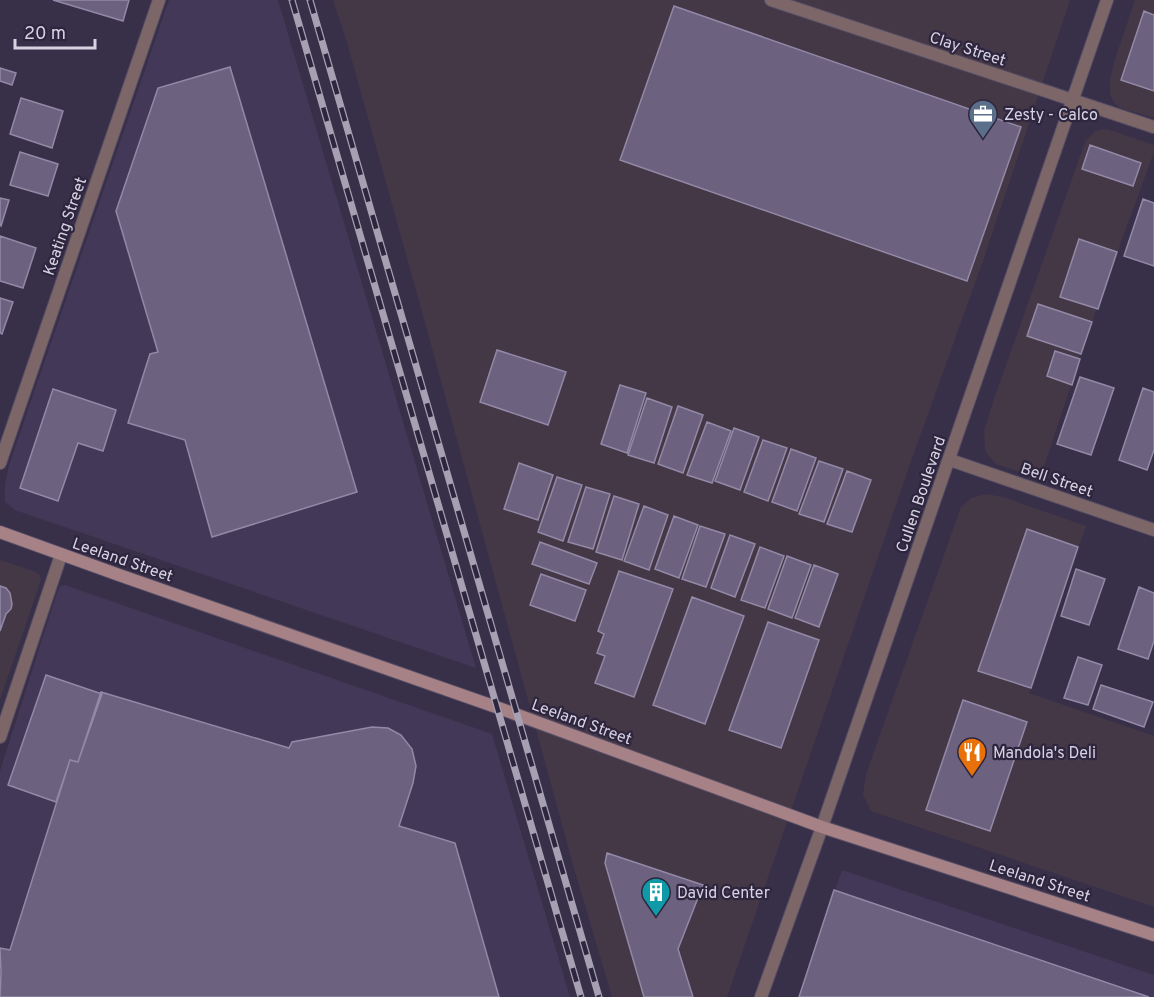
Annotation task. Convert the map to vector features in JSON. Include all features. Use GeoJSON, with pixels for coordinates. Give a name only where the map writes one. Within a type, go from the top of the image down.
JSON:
{"type":"FeatureCollection","features":[{"type":"Feature","properties":{"kind":"main road","name":"Leeland Street"},"geometry":{"type":"LineString","coordinates":[[0,532],[496,707],[822,827],[1154,935]]}},
{"type":"Feature","properties":{"kind":"street","name":"Keating Street"},"geometry":{"type":"LineString","coordinates":[[0,463],[159,0]]}},
{"type":"Feature","properties":{"kind":"street","name":"Clay Street"},"geometry":{"type":"LineString","coordinates":[[771,0],[1154,127]]}},
{"type":"Feature","properties":{"kind":"street","name":"Cullen Boulevard"},"geometry":{"type":"LineString","coordinates":[[761,997],[950,460],[1107,0]]}},
{"type":"Feature","properties":{"kind":"street","name":"Bell Street"},"geometry":{"type":"LineString","coordinates":[[950,460],[1154,530]]}},
{"type":"Feature","properties":{"kind":"street"},"geometry":{"type":"LineString","coordinates":[[0,737],[61,555]]}},
{"type":"Feature","properties":{"kind":"shaded area"},"geometry":{"type":"Polygon","coordinates":[[[169,0],[278,0],[476,668],[15,510],[5,502],[5,484],[9,465],[169,0]]]}},
{"type":"Feature","properties":{"kind":"shaded area"},"geometry":{"type":"Polygon","coordinates":[[[333,0],[1070,0],[983,261],[909,467],[727,997],[612,997],[573,865],[346,39],[333,0]]]}},
{"type":"Feature","properties":{"kind":"shaded area"},"geometry":{"type":"Polygon","coordinates":[[[1135,0],[1154,0],[1154,118],[1120,108],[1110,94],[1110,79],[1115,59],[1135,0]]]}},
{"type":"Feature","properties":{"kind":"shaded area"},"geometry":{"type":"Polygon","coordinates":[[[1107,129],[1154,145],[1154,152],[1092,322],[1040,479],[996,464],[985,451],[984,431],[1085,142],[1095,131],[1107,129]]]}},
{"type":"Feature","properties":{"kind":"shaded area"},"geometry":{"type":"Polygon","coordinates":[[[986,494],[1003,497],[1086,526],[1029,693],[1154,736],[1154,907],[871,811],[863,795],[866,774],[961,507],[971,498],[986,494]]]}},
{"type":"Feature","properties":{"kind":"shaded area"},"geometry":{"type":"Polygon","coordinates":[[[0,560],[33,571],[39,574],[41,580],[0,700],[0,560]]]}},
{"type":"Feature","properties":{"kind":"shaded area"},"geometry":{"type":"Polygon","coordinates":[[[65,585],[492,734],[570,997],[0,997],[0,771],[57,593],[60,586],[65,585]]]}},
{"type":"Feature","properties":{"kind":"shaded area"},"geometry":{"type":"Polygon","coordinates":[[[842,870],[1154,975],[1154,997],[799,997],[842,870]]]}},
{"type":"Feature","properties":{"kind":"building"},"geometry":{"type":"Polygon","coordinates":[[[53,0],[129,0],[123,21],[53,0]]]}},
{"type":"Feature","properties":{"kind":"building"},"geometry":{"type":"Polygon","coordinates":[[[674,6],[1021,127],[967,281],[620,160],[674,6]]]}},
{"type":"Feature","properties":{"kind":"building"},"geometry":{"type":"Polygon","coordinates":[[[1144,11],[1154,15],[1154,91],[1121,80],[1144,11]]]}},
{"type":"Feature","properties":{"kind":"building"},"geometry":{"type":"Polygon","coordinates":[[[230,67],[357,492],[212,537],[185,440],[128,423],[150,354],[158,352],[116,211],[158,88],[230,67]]]}},
{"type":"Feature","properties":{"kind":"building"},"geometry":{"type":"Polygon","coordinates":[[[0,68],[16,73],[12,85],[0,81],[0,68]]]}},
{"type":"Feature","properties":{"kind":"building"},"geometry":{"type":"Polygon","coordinates":[[[21,98],[63,111],[52,148],[10,134],[21,98]]]}},
{"type":"Feature","properties":{"kind":"building"},"geometry":{"type":"Polygon","coordinates":[[[1090,145],[1141,163],[1133,186],[1082,169],[1090,145]]]}},
{"type":"Feature","properties":{"kind":"building"},"geometry":{"type":"Polygon","coordinates":[[[20,152],[58,164],[48,196],[10,185],[20,152]]]}},
{"type":"Feature","properties":{"kind":"building"},"geometry":{"type":"Polygon","coordinates":[[[0,198],[9,200],[1,226],[0,225],[0,198]]]}},
{"type":"Feature","properties":{"kind":"building"},"geometry":{"type":"Polygon","coordinates":[[[1143,199],[1154,203],[1154,266],[1124,256],[1143,199]]]}},
{"type":"Feature","properties":{"kind":"building"},"geometry":{"type":"Polygon","coordinates":[[[0,236],[36,248],[23,288],[0,281],[0,236]]]}},
{"type":"Feature","properties":{"kind":"building"},"geometry":{"type":"Polygon","coordinates":[[[1079,239],[1117,252],[1098,309],[1060,297],[1079,239]]]}},
{"type":"Feature","properties":{"kind":"building"},"geometry":{"type":"Polygon","coordinates":[[[0,298],[13,302],[2,334],[0,333],[0,298]]]}},
{"type":"Feature","properties":{"kind":"building"},"geometry":{"type":"Polygon","coordinates":[[[1038,304],[1092,322],[1081,354],[1027,336],[1038,304]]]}},
{"type":"Feature","properties":{"kind":"building"},"geometry":{"type":"Polygon","coordinates":[[[497,350],[566,372],[548,425],[480,402],[497,350]]]}},
{"type":"Feature","properties":{"kind":"building"},"geometry":{"type":"Polygon","coordinates":[[[1055,351],[1080,359],[1072,385],[1047,376],[1055,351]]]}},
{"type":"Feature","properties":{"kind":"building"},"geometry":{"type":"Polygon","coordinates":[[[1080,377],[1114,388],[1091,455],[1057,444],[1080,377]]]}},
{"type":"Feature","properties":{"kind":"building"},"geometry":{"type":"Polygon","coordinates":[[[620,385],[646,393],[627,453],[601,444],[620,385]]]}},
{"type":"Feature","properties":{"kind":"building"},"geometry":{"type":"Polygon","coordinates":[[[1143,388],[1154,392],[1154,450],[1147,470],[1119,460],[1143,388]]]}},
{"type":"Feature","properties":{"kind":"building"},"geometry":{"type":"Polygon","coordinates":[[[53,389],[116,410],[103,451],[78,443],[58,501],[20,488],[53,389]]]}},
{"type":"Feature","properties":{"kind":"building"},"geometry":{"type":"Polygon","coordinates":[[[647,398],[672,407],[654,463],[628,455],[647,398]]]}},
{"type":"Feature","properties":{"kind":"building"},"geometry":{"type":"Polygon","coordinates":[[[678,406],[703,415],[683,473],[658,464],[678,406]]]}},
{"type":"Feature","properties":{"kind":"building"},"geometry":{"type":"Polygon","coordinates":[[[707,422],[731,431],[712,483],[687,475],[707,422]]]}},
{"type":"Feature","properties":{"kind":"building"},"geometry":{"type":"Polygon","coordinates":[[[734,428],[759,437],[740,490],[715,481],[734,428]]]}},
{"type":"Feature","properties":{"kind":"building"},"geometry":{"type":"Polygon","coordinates":[[[763,440],[787,448],[768,501],[744,492],[763,440]]]}},
{"type":"Feature","properties":{"kind":"building"},"geometry":{"type":"Polygon","coordinates":[[[791,449],[816,458],[797,511],[772,502],[791,449]]]}},
{"type":"Feature","properties":{"kind":"building"},"geometry":{"type":"Polygon","coordinates":[[[819,461],[843,469],[824,522],[799,514],[819,461]]]}},
{"type":"Feature","properties":{"kind":"building"},"geometry":{"type":"Polygon","coordinates":[[[519,463],[553,475],[538,520],[504,509],[519,463]]]}},
{"type":"Feature","properties":{"kind":"building"},"geometry":{"type":"Polygon","coordinates":[[[847,471],[871,480],[852,532],[827,524],[847,471]]]}},
{"type":"Feature","properties":{"kind":"building"},"geometry":{"type":"Polygon","coordinates":[[[557,477],[582,485],[563,541],[538,532],[557,477]]]}},
{"type":"Feature","properties":{"kind":"building"},"geometry":{"type":"Polygon","coordinates":[[[586,487],[610,494],[593,549],[568,542],[586,487]]]}},
{"type":"Feature","properties":{"kind":"building"},"geometry":{"type":"Polygon","coordinates":[[[614,496],[639,504],[622,560],[596,552],[614,496]]]}},
{"type":"Feature","properties":{"kind":"building"},"geometry":{"type":"Polygon","coordinates":[[[644,506],[668,515],[649,570],[624,561],[644,506]]]}},
{"type":"Feature","properties":{"kind":"building"},"geometry":{"type":"Polygon","coordinates":[[[674,516],[698,525],[679,578],[655,569],[674,516]]]}},
{"type":"Feature","properties":{"kind":"building"},"geometry":{"type":"Polygon","coordinates":[[[700,526],[725,534],[706,587],[682,579],[700,526]]]}},
{"type":"Feature","properties":{"kind":"building"},"geometry":{"type":"Polygon","coordinates":[[[1027,529],[1078,547],[1031,688],[978,671],[1027,529]]]}},
{"type":"Feature","properties":{"kind":"building"},"geometry":{"type":"Polygon","coordinates":[[[730,535],[755,544],[735,597],[711,588],[730,535]]]}},
{"type":"Feature","properties":{"kind":"building"},"geometry":{"type":"Polygon","coordinates":[[[540,542],[597,563],[589,584],[532,564],[540,542]]]}},
{"type":"Feature","properties":{"kind":"building"},"geometry":{"type":"Polygon","coordinates":[[[760,547],[784,556],[765,608],[741,600],[760,547]]]}},
{"type":"Feature","properties":{"kind":"building"},"geometry":{"type":"Polygon","coordinates":[[[787,556],[811,565],[792,618],[768,609],[787,556]]]}},
{"type":"Feature","properties":{"kind":"building"},"geometry":{"type":"Polygon","coordinates":[[[814,565],[838,574],[819,627],[795,618],[814,565]]]}},
{"type":"Feature","properties":{"kind":"building"},"geometry":{"type":"Polygon","coordinates":[[[1076,569],[1105,579],[1089,625],[1061,616],[1076,569]]]}},
{"type":"Feature","properties":{"kind":"building"},"geometry":{"type":"Polygon","coordinates":[[[619,571],[673,589],[634,697],[595,683],[605,656],[597,653],[604,634],[598,631],[619,571]]]}},
{"type":"Feature","properties":{"kind":"building"},"geometry":{"type":"Polygon","coordinates":[[[541,574],[586,590],[575,621],[530,605],[541,574]]]}},
{"type":"Feature","properties":{"kind":"building"},"geometry":{"type":"Polygon","coordinates":[[[0,586],[6,588],[10,593],[12,604],[0,631],[0,586]]]}},
{"type":"Feature","properties":{"kind":"building"},"geometry":{"type":"Polygon","coordinates":[[[1139,587],[1154,593],[1154,641],[1148,659],[1118,649],[1139,587]]]}},
{"type":"Feature","properties":{"kind":"building"},"geometry":{"type":"Polygon","coordinates":[[[692,597],[744,616],[705,724],[653,705],[692,597]]]}},
{"type":"Feature","properties":{"kind":"building"},"geometry":{"type":"Polygon","coordinates":[[[768,622],[819,640],[781,748],[729,730],[768,622]]]}},
{"type":"Feature","properties":{"kind":"building"},"geometry":{"type":"Polygon","coordinates":[[[1078,657],[1102,665],[1088,705],[1064,698],[1078,657]]]}},
{"type":"Feature","properties":{"kind":"building"},"geometry":{"type":"Polygon","coordinates":[[[46,675],[102,694],[78,762],[70,760],[56,802],[8,785],[46,675]]]}},
{"type":"Feature","properties":{"kind":"building"},"geometry":{"type":"Polygon","coordinates":[[[1101,685],[1153,702],[1144,727],[1093,709],[1101,685]]]}},
{"type":"Feature","properties":{"kind":"building"},"geometry":{"type":"Polygon","coordinates":[[[101,692],[289,748],[292,742],[372,727],[388,728],[401,735],[412,749],[416,766],[399,826],[455,843],[499,997],[0,997],[0,948],[10,950],[70,760],[78,762],[101,692]]]}},
{"type":"Feature","properties":{"kind":"building","name":"Mandola's Deli"},"geometry":{"type":"Polygon","coordinates":[[[963,700],[1027,722],[990,831],[926,810],[963,700]]]}},
{"type":"Feature","properties":{"kind":"building","name":"David Center"},"geometry":{"type":"Polygon","coordinates":[[[607,853],[703,885],[678,949],[693,997],[644,997],[605,863],[607,853]]]}},
{"type":"Feature","properties":{"kind":"building"},"geometry":{"type":"Polygon","coordinates":[[[834,890],[1149,997],[799,997],[834,890]]]}},
{"type":"Feature","properties":{"kind":"railway"},"geometry":{"type":"LineString","coordinates":[[292,0],[581,997]]}},
{"type":"Feature","properties":{"kind":"railway"},"geometry":{"type":"LineString","coordinates":[[310,0],[599,997]]}},
{"type":"Feature","properties":{"kind":"place","name":"Zesty - Calco"},"geometry":{"type":"Point","coordinates":[983,140]}},
{"type":"Feature","properties":{"kind":"place","name":"Mandola's Deli"},"geometry":{"type":"Point","coordinates":[972,778]}},
{"type":"Feature","properties":{"kind":"place","name":"David Center"},"geometry":{"type":"Point","coordinates":[656,918]}}]}
